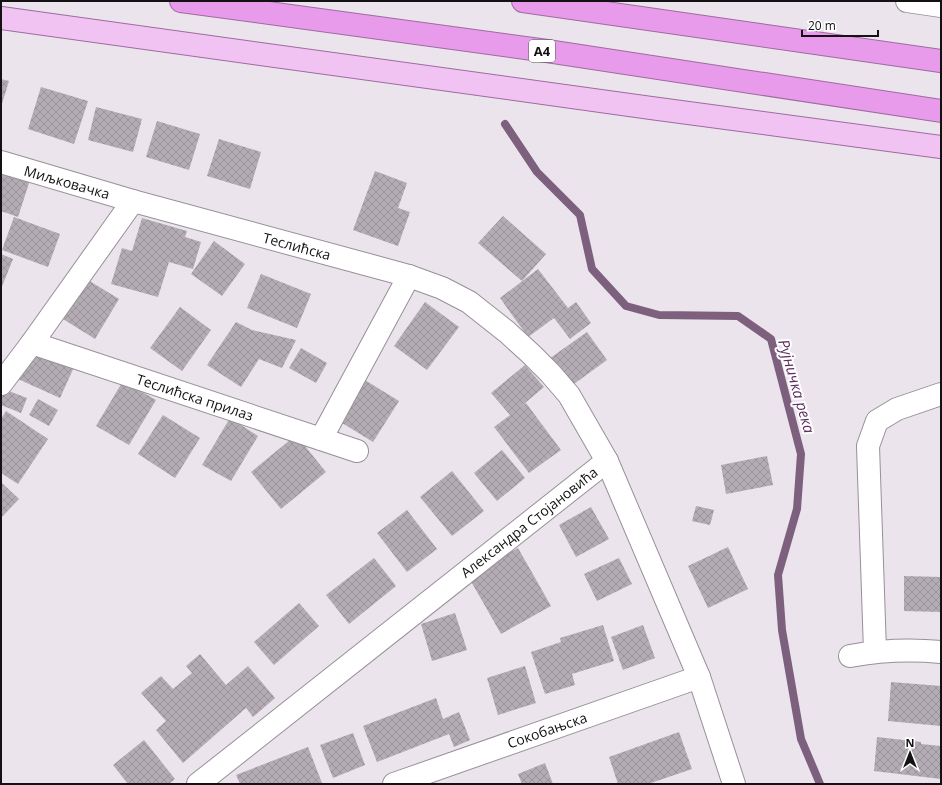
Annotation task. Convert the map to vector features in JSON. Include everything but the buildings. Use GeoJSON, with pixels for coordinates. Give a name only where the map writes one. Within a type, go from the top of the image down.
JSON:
{"type":"FeatureCollection","features":[{"type":"Feature","properties":{"kind":"highway","name":"A4"},"geometry":{"type":"LineString","coordinates":[[181,1],[547,51],[941,111]]}},
{"type":"Feature","properties":{"kind":"highway"},"geometry":{"type":"LineString","coordinates":[[523,1],[941,61]]}},
{"type":"Feature","properties":{"kind":"main road"},"geometry":{"type":"LineString","coordinates":[[1,18],[941,147]]}},
{"type":"Feature","properties":{"kind":"street"},"geometry":{"type":"LineString","coordinates":[[907,1],[941,6]]}},
{"type":"Feature","properties":{"kind":"street","name":"Миљковачка"},"geometry":{"type":"LineString","coordinates":[[1,162],[133,201]]}},
{"type":"Feature","properties":{"kind":"street"},"geometry":{"type":"LineString","coordinates":[[1,384],[133,201]]}},
{"type":"Feature","properties":{"kind":"street","name":"Теслићска"},"geometry":{"type":"LineString","coordinates":[[133,201],[409,276],[442,288],[469,302],[507,332],[531,354],[569,394],[607,461]]}},
{"type":"Feature","properties":{"kind":"street"},"geometry":{"type":"LineString","coordinates":[[321,439],[409,276]]}},
{"type":"Feature","properties":{"kind":"street","name":"Теслићска прилаз"},"geometry":{"type":"LineString","coordinates":[[32,343],[357,451]]}},
{"type":"Feature","properties":{"kind":"street"},"geometry":{"type":"LineString","coordinates":[[875,651],[868,446],[877,421],[897,409],[941,394]]}},
{"type":"Feature","properties":{"kind":"street","name":"Александра Стојановића"},"geometry":{"type":"LineString","coordinates":[[201,783],[607,461],[699,677],[734,784]]}},
{"type":"Feature","properties":{"kind":"street"},"geometry":{"type":"LineString","coordinates":[[850,656],[875,651],[914,650],[941,652]]}},
{"type":"Feature","properties":{"kind":"street","name":"Сокобањска"},"geometry":{"type":"LineString","coordinates":[[394,784],[699,677]]}},
{"type":"Feature","properties":{"kind":"waterway","name":"Рујничка река"},"geometry":{"type":"LineString","coordinates":[[505,124],[537,172],[580,215],[592,269],[626,306],[659,315],[738,316],[771,339],[801,454],[797,509],[778,575],[782,630],[801,739],[820,784]]}}]}
